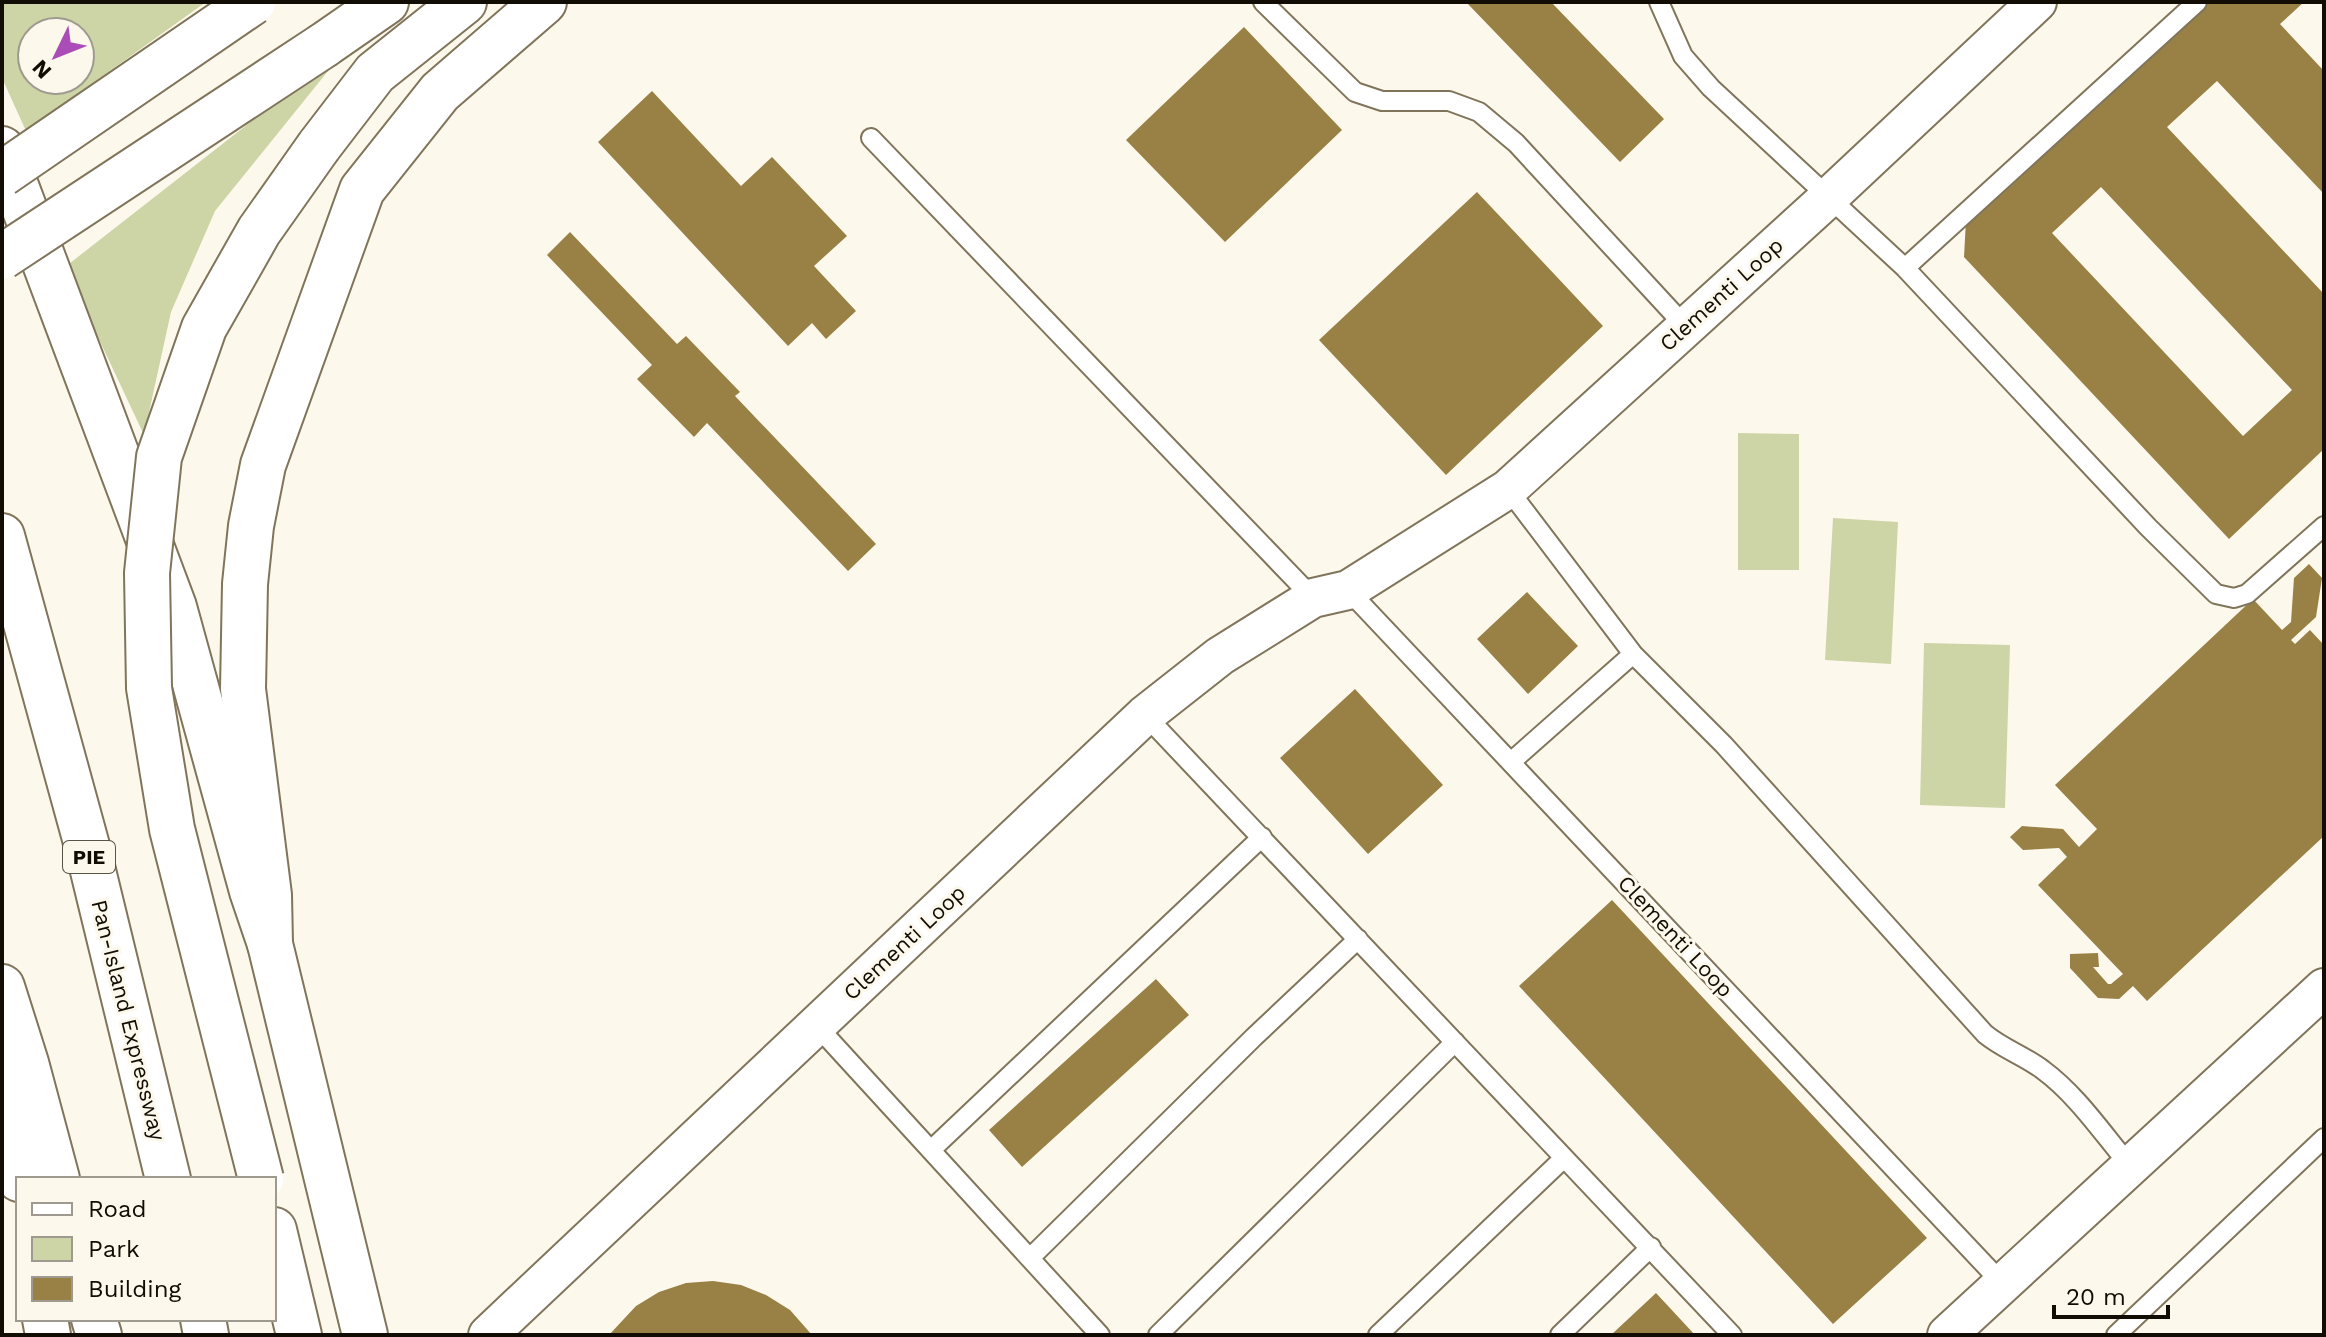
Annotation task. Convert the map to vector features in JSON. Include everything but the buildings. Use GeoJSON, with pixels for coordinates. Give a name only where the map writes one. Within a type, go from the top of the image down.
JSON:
{"type":"FeatureCollection","features":[{"type":"Feature","properties":{"kind":"main road"},"geometry":{"type":"LineString","coordinates":[[2,174],[253,2]]}},
{"type":"Feature","properties":{"kind":"main road"},"geometry":{"type":"LineString","coordinates":[[2,257],[386,2]]}},
{"type":"Feature","properties":{"kind":"main road"},"geometry":{"type":"LineString","coordinates":[[260,1177],[172,829],[149,688],[147,573],[159,457],[204,328],[259,231],[375,73],[464,2]]}},
{"type":"Feature","properties":{"kind":"main road"},"geometry":{"type":"LineString","coordinates":[[270,944],[269,895],[243,689],[245,584],[251,526],[263,465],[362,190],[440,92],[544,2]]}},
{"type":"Feature","properties":{"kind":"main road"},"geometry":{"type":"LineString","coordinates":[[2,149],[174,607],[252,891],[270,944],[365,1335]]}},
{"type":"Feature","properties":{"kind":"main road","name":"Pan-Island Expressway"},"geometry":{"type":"LineString","coordinates":[[2,536],[87,846],[168,1177]]}},
{"type":"Feature","properties":{"kind":"main road"},"geometry":{"type":"LineString","coordinates":[[2,987],[56,1177]]}},
{"type":"Feature","properties":{"kind":"main road"},"geometry":{"type":"LineString","coordinates":[[2,1079],[19,1177]]}},
{"type":"Feature","properties":{"kind":"main road"},"geometry":{"type":"LineString","coordinates":[[276,1238],[299,1335]]}},
{"type":"Feature","properties":{"kind":"street","name":"Clementi Loop"},"geometry":{"type":"LineString","coordinates":[[488,1335],[1145,715],[1220,656],[1508,489],[1829,197],[2037,2]]}},
{"type":"Feature","properties":{"kind":"street"},"geometry":{"type":"LineString","coordinates":[[1947,1335],[2324,988]]}},
{"type":"Feature","properties":{"kind":"lane"},"geometry":{"type":"LineString","coordinates":[[1263,2],[1355,92],[1382,101],[1449,101],[1479,112],[1516,143],[1685,326]]}},
{"type":"Feature","properties":{"kind":"lane"},"geometry":{"type":"LineString","coordinates":[[1659,2],[1683,56],[1711,88],[1905,268],[2148,527],[2216,594],[2234,598],[2247,594],[2324,526]]}},
{"type":"Feature","properties":{"kind":"lane"},"geometry":{"type":"LineString","coordinates":[[1905,268],[2197,2]]}},
{"type":"Feature","properties":{"kind":"lane"},"geometry":{"type":"LineString","coordinates":[[871,138],[1330,594]]}},
{"type":"Feature","properties":{"kind":"lane"},"geometry":{"type":"LineString","coordinates":[[1508,489],[1633,654],[1724,745],[1985,1034],[1998,1045],[2041,1068],[2063,1086],[2131,1167]]}},
{"type":"Feature","properties":{"kind":"lane","name":"Clementi Loop"},"geometry":{"type":"LineString","coordinates":[[1330,594],[1512,761],[2002,1283]]}},
{"type":"Feature","properties":{"kind":"lane"},"geometry":{"type":"LineString","coordinates":[[1512,761],[1633,654]]}},
{"type":"Feature","properties":{"kind":"lane"},"geometry":{"type":"LineString","coordinates":[[1145,715],[1732,1335]]}},
{"type":"Feature","properties":{"kind":"lane"},"geometry":{"type":"LineString","coordinates":[[931,1150],[1262,837]]}},
{"type":"Feature","properties":{"kind":"lane"},"geometry":{"type":"LineString","coordinates":[[1030,1258],[1358,939]]}},
{"type":"Feature","properties":{"kind":"lane"},"geometry":{"type":"LineString","coordinates":[[816,1025],[1100,1335]]}},
{"type":"Feature","properties":{"kind":"lane"},"geometry":{"type":"LineString","coordinates":[[1158,1335],[1455,1042]]}},
{"type":"Feature","properties":{"kind":"lane"},"geometry":{"type":"LineString","coordinates":[[2116,1335],[2324,1138]]}},
{"type":"Feature","properties":{"kind":"lane"},"geometry":{"type":"LineString","coordinates":[[1378,1335],[1564,1158]]}},
{"type":"Feature","properties":{"kind":"lane"},"geometry":{"type":"LineString","coordinates":[[1560,1335],[1651,1247]]}},
{"type":"Feature","properties":{"kind":"green space"},"geometry":{"type":"Polygon","coordinates":[[[2,2],[206,2],[96,81],[96,16],[16,16],[16,96],[75,96],[26,131],[2,78],[2,2]]]}},
{"type":"Feature","properties":{"kind":"green space"},"geometry":{"type":"Polygon","coordinates":[[[349,45],[215,211],[171,312],[144,435],[65,267],[349,45]]]}},
{"type":"Feature","properties":{"kind":"green space"},"geometry":{"type":"Polygon","coordinates":[[[1738,433],[1799,434],[1799,570],[1738,570],[1738,433]]]}},
{"type":"Feature","properties":{"kind":"green space"},"geometry":{"type":"Polygon","coordinates":[[[1833,518],[1898,522],[1891,664],[1825,660],[1833,518]]]}},
{"type":"Feature","properties":{"kind":"green space"},"geometry":{"type":"Polygon","coordinates":[[[1924,643],[2010,645],[2005,808],[1920,805],[1924,643]]]}}]}
